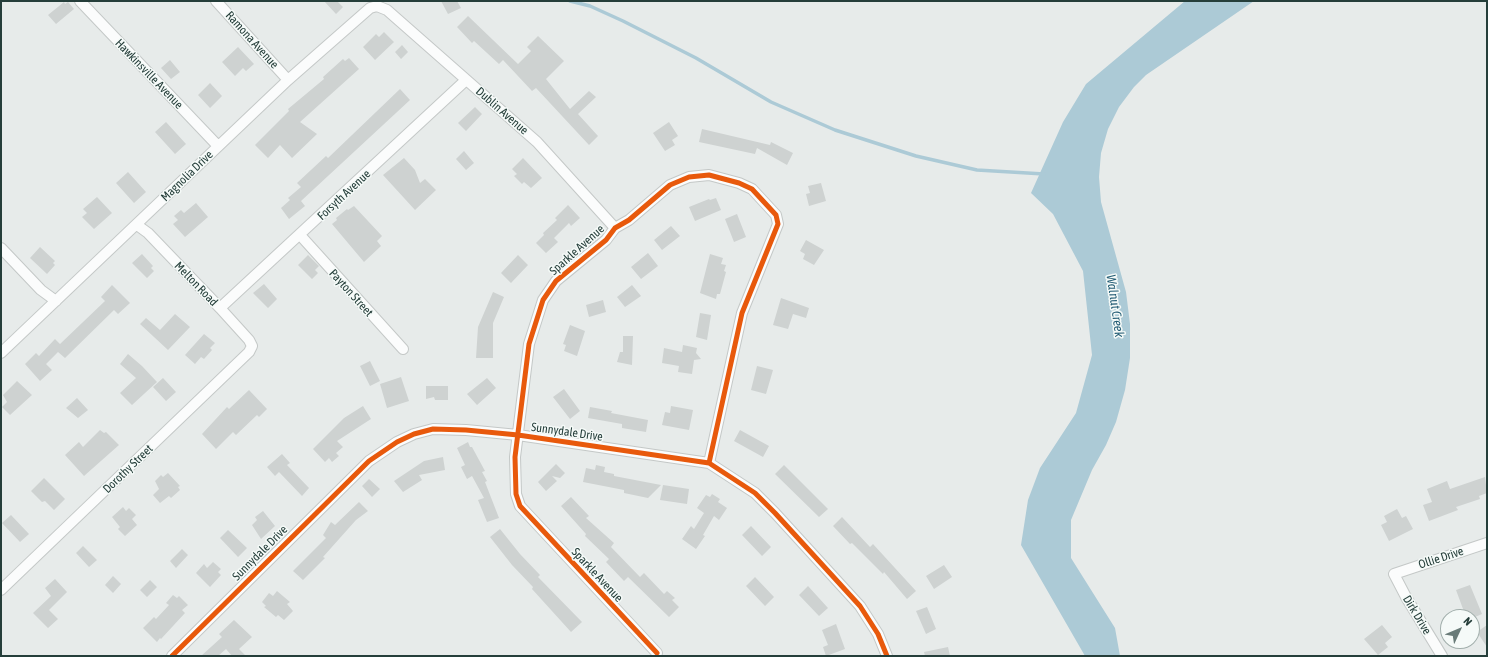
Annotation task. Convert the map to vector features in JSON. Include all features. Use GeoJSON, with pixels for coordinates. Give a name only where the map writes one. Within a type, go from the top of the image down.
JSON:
{"type":"FeatureCollection","features":[{"type":"Feature","properties":{"kind":"street","name":"Hawkinsville Avenue"},"geometry":{"type":"LineString","coordinates":[[80,1],[218,146]]}},
{"type":"Feature","properties":{"kind":"street","name":"Ramona Avenue"},"geometry":{"type":"LineString","coordinates":[[216,1],[288,80]]}},
{"type":"Feature","properties":{"kind":"street","name":"Magnolia Drive"},"geometry":{"type":"LineString","coordinates":[[1,353],[288,80],[370,8],[377,6]]}},
{"type":"Feature","properties":{"kind":"street","name":"Dublin Avenue"},"geometry":{"type":"LineString","coordinates":[[377,6],[387,10],[538,142],[615,228]]}},
{"type":"Feature","properties":{"kind":"street","name":"Forsyth Avenue"},"geometry":{"type":"LineString","coordinates":[[220,308],[466,80]]}},
{"type":"Feature","properties":{"kind":"street","name":"Sparkle Avenue"},"geometry":{"type":"LineString","coordinates":[[657,653],[520,506],[516,494],[514,476],[518,434],[528,344],[543,300],[556,281],[606,240],[615,228],[629,220],[670,185],[689,177],[709,175],[739,183],[752,189],[776,215],[778,224],[742,313],[709,463]]}},
{"type":"Feature","properties":{"kind":"street","name":"Melton Road"},"geometry":{"type":"LineString","coordinates":[[137,225],[148,233],[220,308],[249,340],[252,346]]}},
{"type":"Feature","properties":{"kind":"street","name":"Payton Street"},"geometry":{"type":"LineString","coordinates":[[300,235],[403,349]]}},
{"type":"Feature","properties":{"kind":"street"},"geometry":{"type":"LineString","coordinates":[[1,248],[41,290],[56,301]]}},
{"type":"Feature","properties":{"kind":"street","name":"Dorothy Street"},"geometry":{"type":"LineString","coordinates":[[1,590],[249,352],[252,346]]}},
{"type":"Feature","properties":{"kind":"street","name":"Sunnydale Drive"},"geometry":{"type":"LineString","coordinates":[[172,656],[369,461],[383,451],[414,434],[432,429],[518,434],[709,463],[755,493],[775,513],[860,606],[878,634],[888,656]]}},
{"type":"Feature","properties":{"kind":"street","name":"Ollie Drive"},"geometry":{"type":"LineString","coordinates":[[1394,574],[1487,543]]}},
{"type":"Feature","properties":{"kind":"street","name":"Dirk Drive"},"geometry":{"type":"LineString","coordinates":[[1394,574],[1406,597],[1442,656]]}},
{"type":"Feature","properties":{"kind":"water","name":"Walnut Creek"},"geometry":{"type":"Polygon","coordinates":[[[1185,1],[1254,1],[1146,75],[1134,87],[1119,107],[1108,129],[1101,153],[1099,177],[1101,202],[1126,292],[1130,324],[1130,358],[1125,390],[1116,422],[1106,445],[1092,470],[1071,520],[1071,558],[1115,628],[1120,656],[1085,656],[1021,545],[1028,500],[1040,468],[1076,413],[1092,355],[1083,271],[1053,214],[1031,193],[1063,122],[1086,84],[1185,1]]]}},
{"type":"Feature","properties":{"kind":"building"},"geometry":{"type":"Polygon","coordinates":[[[324,1],[337,1],[343,7],[336,14],[324,1]]]}},
{"type":"Feature","properties":{"kind":"building"},"geometry":{"type":"Polygon","coordinates":[[[441,1],[457,1],[461,8],[448,14],[441,1]]]}},
{"type":"Feature","properties":{"kind":"building"},"geometry":{"type":"Polygon","coordinates":[[[64,2],[65,4],[68,2],[74,9],[56,24],[48,15],[64,2]]]}},
{"type":"Feature","properties":{"kind":"building"},"geometry":{"type":"Polygon","coordinates":[[[468,16],[518,64],[531,51],[527,47],[538,36],[564,61],[546,79],[570,109],[589,91],[596,97],[578,114],[598,136],[589,145],[536,88],[532,91],[503,60],[499,64],[474,41],[472,43],[457,27],[468,16]]]}},
{"type":"Feature","properties":{"kind":"building"},"geometry":{"type":"Polygon","coordinates":[[[384,32],[394,42],[375,60],[363,47],[376,34],[379,37],[384,32]]]}},
{"type":"Feature","properties":{"kind":"building"},"geometry":{"type":"Polygon","coordinates":[[[402,45],[408,52],[401,59],[395,52],[402,45]]]}},
{"type":"Feature","properties":{"kind":"building"},"geometry":{"type":"Polygon","coordinates":[[[238,47],[254,64],[246,71],[243,68],[235,76],[222,62],[238,47]]]}},
{"type":"Feature","properties":{"kind":"building"},"geometry":{"type":"Polygon","coordinates":[[[349,58],[359,69],[300,122],[317,134],[292,158],[280,145],[268,158],[255,145],[289,111],[288,109],[324,79],[323,77],[343,59],[345,61],[349,58]]]}},
{"type":"Feature","properties":{"kind":"building"},"geometry":{"type":"Polygon","coordinates":[[[170,60],[180,72],[171,79],[161,68],[170,60]]]}},
{"type":"Feature","properties":{"kind":"building"},"geometry":{"type":"Polygon","coordinates":[[[210,83],[222,96],[210,108],[198,95],[210,83]]]}},
{"type":"Feature","properties":{"kind":"building"},"geometry":{"type":"Polygon","coordinates":[[[400,89],[410,100],[301,201],[305,206],[289,219],[281,208],[290,200],[288,198],[301,187],[297,183],[326,156],[328,158],[400,89]]]}},
{"type":"Feature","properties":{"kind":"building"},"geometry":{"type":"Polygon","coordinates":[[[475,107],[482,114],[466,131],[458,123],[475,107]]]}},
{"type":"Feature","properties":{"kind":"building"},"geometry":{"type":"Polygon","coordinates":[[[166,122],[186,144],[175,154],[155,132],[166,122]]]}},
{"type":"Feature","properties":{"kind":"building"},"geometry":{"type":"Polygon","coordinates":[[[669,122],[678,136],[672,140],[675,145],[665,151],[653,133],[669,122]]]}},
{"type":"Feature","properties":{"kind":"building"},"geometry":{"type":"Polygon","coordinates":[[[702,129],[770,145],[771,142],[793,153],[787,165],[757,148],[755,154],[699,142],[702,129]]]}},
{"type":"Feature","properties":{"kind":"building"},"geometry":{"type":"Polygon","coordinates":[[[464,151],[474,163],[466,170],[456,159],[464,151]]]}},
{"type":"Feature","properties":{"kind":"building"},"geometry":{"type":"Polygon","coordinates":[[[404,158],[415,170],[420,183],[425,179],[436,190],[415,210],[383,175],[404,158]]]}},
{"type":"Feature","properties":{"kind":"building"},"geometry":{"type":"Polygon","coordinates":[[[523,158],[542,178],[531,188],[524,182],[522,184],[514,176],[517,174],[512,169],[523,158]]]}},
{"type":"Feature","properties":{"kind":"building"},"geometry":{"type":"Polygon","coordinates":[[[128,172],[146,192],[134,203],[116,183],[128,172]]]}},
{"type":"Feature","properties":{"kind":"building"},"geometry":{"type":"Polygon","coordinates":[[[821,183],[826,201],[809,206],[806,194],[810,193],[808,186],[821,183]]]}},
{"type":"Feature","properties":{"kind":"building"},"geometry":{"type":"Polygon","coordinates":[[[97,197],[112,213],[94,229],[82,217],[87,213],[83,209],[97,197]]]}},
{"type":"Feature","properties":{"kind":"building"},"geometry":{"type":"Polygon","coordinates":[[[716,198],[721,210],[695,221],[689,207],[709,199],[716,198]]]}},
{"type":"Feature","properties":{"kind":"building"},"geometry":{"type":"Polygon","coordinates":[[[196,203],[208,217],[185,237],[173,224],[178,220],[174,216],[181,210],[184,213],[196,203]]]}},
{"type":"Feature","properties":{"kind":"building"},"geometry":{"type":"Polygon","coordinates":[[[568,205],[580,218],[571,226],[569,223],[554,238],[558,242],[546,253],[536,243],[544,235],[543,233],[557,220],[555,218],[568,205]]]}},
{"type":"Feature","properties":{"kind":"building"},"geometry":{"type":"Polygon","coordinates":[[[354,206],[382,236],[377,241],[381,246],[364,262],[332,224],[337,220],[336,218],[347,209],[348,210],[354,206]]]}},
{"type":"Feature","properties":{"kind":"building"},"geometry":{"type":"Polygon","coordinates":[[[737,214],[746,237],[734,242],[725,219],[737,214]]]}},
{"type":"Feature","properties":{"kind":"building"},"geometry":{"type":"Polygon","coordinates":[[[671,226],[680,236],[662,250],[654,240],[671,226]]]}},
{"type":"Feature","properties":{"kind":"building"},"geometry":{"type":"Polygon","coordinates":[[[806,240],[824,250],[814,265],[803,259],[805,254],[800,251],[806,240]]]}},
{"type":"Feature","properties":{"kind":"building"},"geometry":{"type":"Polygon","coordinates":[[[40,247],[55,261],[53,263],[55,265],[47,274],[30,258],[40,247]]]}},
{"type":"Feature","properties":{"kind":"building"},"geometry":{"type":"Polygon","coordinates":[[[648,253],[658,266],[641,279],[631,267],[648,253]]]}},
{"type":"Feature","properties":{"kind":"building"},"geometry":{"type":"Polygon","coordinates":[[[142,254],[153,266],[151,268],[154,271],[147,278],[132,263],[142,254]]]}},
{"type":"Feature","properties":{"kind":"building"},"geometry":{"type":"Polygon","coordinates":[[[710,254],[723,258],[721,264],[726,265],[724,271],[726,272],[720,294],[717,294],[716,299],[700,293],[710,254]]]}},
{"type":"Feature","properties":{"kind":"building"},"geometry":{"type":"Polygon","coordinates":[[[308,255],[319,266],[315,270],[318,273],[312,279],[298,265],[308,255]]]}},
{"type":"Feature","properties":{"kind":"building"},"geometry":{"type":"Polygon","coordinates":[[[518,255],[528,265],[511,283],[501,273],[518,255]]]}},
{"type":"Feature","properties":{"kind":"building"},"geometry":{"type":"Polygon","coordinates":[[[264,284],[277,299],[268,308],[253,293],[264,284]]]}},
{"type":"Feature","properties":{"kind":"building"},"geometry":{"type":"Polygon","coordinates":[[[112,285],[130,303],[118,314],[114,310],[65,358],[58,352],[46,364],[52,370],[40,381],[25,364],[36,353],[39,356],[55,339],[60,344],[105,301],[101,297],[112,285]]]}},
{"type":"Feature","properties":{"kind":"building"},"geometry":{"type":"Polygon","coordinates":[[[632,285],[641,296],[625,307],[617,297],[632,285]]]}},
{"type":"Feature","properties":{"kind":"building"},"geometry":{"type":"Polygon","coordinates":[[[493,292],[504,297],[493,323],[493,358],[476,358],[478,327],[493,292]]]}},
{"type":"Feature","properties":{"kind":"building"},"geometry":{"type":"Polygon","coordinates":[[[781,298],[809,308],[806,318],[793,314],[788,329],[773,325],[781,298]]]}},
{"type":"Feature","properties":{"kind":"building"},"geometry":{"type":"Polygon","coordinates":[[[603,300],[606,312],[589,317],[586,305],[603,300]]]}},
{"type":"Feature","properties":{"kind":"building"},"geometry":{"type":"Polygon","coordinates":[[[700,313],[711,315],[707,340],[696,337],[700,313]]]}},
{"type":"Feature","properties":{"kind":"building"},"geometry":{"type":"Polygon","coordinates":[[[175,314],[190,327],[168,350],[140,324],[146,318],[160,330],[175,314]]]}},
{"type":"Feature","properties":{"kind":"building"},"geometry":{"type":"Polygon","coordinates":[[[570,325],[585,331],[577,356],[564,351],[566,345],[563,344],[570,325]]]}},
{"type":"Feature","properties":{"kind":"building"},"geometry":{"type":"Polygon","coordinates":[[[204,334],[215,343],[210,348],[212,350],[204,359],[201,357],[195,364],[185,355],[204,334]]]}},
{"type":"Feature","properties":{"kind":"building"},"geometry":{"type":"Polygon","coordinates":[[[623,336],[633,336],[632,365],[617,362],[620,352],[623,352],[623,336]]]}},
{"type":"Feature","properties":{"kind":"building"},"geometry":{"type":"Polygon","coordinates":[[[683,345],[697,348],[696,353],[701,359],[694,360],[692,374],[678,372],[679,366],[662,363],[664,348],[682,352],[683,345]]]}},
{"type":"Feature","properties":{"kind":"building"},"geometry":{"type":"Polygon","coordinates":[[[128,354],[157,382],[132,405],[120,393],[136,378],[120,364],[128,354]]]}},
{"type":"Feature","properties":{"kind":"building"},"geometry":{"type":"Polygon","coordinates":[[[370,361],[380,381],[370,386],[360,366],[370,361]]]}},
{"type":"Feature","properties":{"kind":"building"},"geometry":{"type":"Polygon","coordinates":[[[757,366],[773,370],[766,394],[751,390],[757,366]]]}},
{"type":"Feature","properties":{"kind":"building"},"geometry":{"type":"Polygon","coordinates":[[[401,377],[409,401],[387,408],[380,384],[401,377]]]}},
{"type":"Feature","properties":{"kind":"building"},"geometry":{"type":"Polygon","coordinates":[[[163,378],[176,392],[166,401],[153,387],[163,378]]]}},
{"type":"Feature","properties":{"kind":"building"},"geometry":{"type":"Polygon","coordinates":[[[487,378],[496,388],[477,405],[467,394],[487,378]]]}},
{"type":"Feature","properties":{"kind":"building"},"geometry":{"type":"Polygon","coordinates":[[[17,381],[32,395],[10,415],[2,407],[7,402],[3,395],[17,381]]]}},
{"type":"Feature","properties":{"kind":"building"},"geometry":{"type":"Polygon","coordinates":[[[426,386],[448,386],[448,400],[435,400],[434,397],[426,399],[426,386]]]}},
{"type":"Feature","properties":{"kind":"building"},"geometry":{"type":"Polygon","coordinates":[[[564,389],[580,411],[570,419],[553,397],[564,389]]]}},
{"type":"Feature","properties":{"kind":"building"},"geometry":{"type":"Polygon","coordinates":[[[249,390],[267,409],[259,417],[257,415],[236,435],[233,432],[216,449],[202,434],[227,407],[229,409],[249,390]]]}},
{"type":"Feature","properties":{"kind":"building"},"geometry":{"type":"Polygon","coordinates":[[[77,398],[88,410],[78,418],[66,408],[77,398]]]}},
{"type":"Feature","properties":{"kind":"building"},"geometry":{"type":"Polygon","coordinates":[[[363,406],[371,419],[337,441],[343,447],[336,453],[339,456],[332,462],[329,458],[325,462],[313,449],[344,418],[363,406]]]}},
{"type":"Feature","properties":{"kind":"building"},"geometry":{"type":"Polygon","coordinates":[[[671,406],[693,410],[689,430],[662,425],[665,412],[670,413],[671,406]]]}},
{"type":"Feature","properties":{"kind":"building"},"geometry":{"type":"Polygon","coordinates":[[[590,407],[612,411],[611,413],[648,420],[646,432],[622,428],[622,424],[588,418],[590,407]]]}},
{"type":"Feature","properties":{"kind":"building"},"geometry":{"type":"Polygon","coordinates":[[[100,430],[104,433],[106,432],[119,445],[84,476],[65,455],[79,442],[83,447],[100,430]]]}},
{"type":"Feature","properties":{"kind":"building"},"geometry":{"type":"Polygon","coordinates":[[[740,430],[769,446],[763,457],[734,441],[740,430]]]}},
{"type":"Feature","properties":{"kind":"building"},"geometry":{"type":"Polygon","coordinates":[[[468,442],[485,471],[482,472],[487,481],[485,482],[499,518],[487,522],[478,500],[484,498],[472,476],[467,479],[461,467],[465,465],[457,448],[468,442]]]}},
{"type":"Feature","properties":{"kind":"building"},"geometry":{"type":"Polygon","coordinates":[[[282,454],[290,463],[287,465],[309,488],[302,496],[279,472],[275,476],[267,467],[282,454]]]}},
{"type":"Feature","properties":{"kind":"building"},"geometry":{"type":"Polygon","coordinates":[[[443,457],[445,470],[419,475],[422,480],[403,492],[394,481],[424,461],[443,457]]]}},
{"type":"Feature","properties":{"kind":"building"},"geometry":{"type":"Polygon","coordinates":[[[556,464],[565,473],[560,478],[552,476],[557,481],[546,491],[538,482],[556,464]]]}},
{"type":"Feature","properties":{"kind":"building"},"geometry":{"type":"Polygon","coordinates":[[[596,465],[605,467],[604,472],[614,474],[614,476],[661,485],[648,498],[624,493],[624,490],[583,482],[586,468],[595,470],[596,465]]]}},
{"type":"Feature","properties":{"kind":"building"},"geometry":{"type":"Polygon","coordinates":[[[784,465],[828,509],[819,517],[775,474],[784,465]]]}},
{"type":"Feature","properties":{"kind":"building"},"geometry":{"type":"Polygon","coordinates":[[[168,473],[180,486],[178,487],[180,490],[171,498],[169,496],[160,503],[153,495],[159,489],[155,481],[161,475],[163,477],[168,473]]]}},
{"type":"Feature","properties":{"kind":"building"},"geometry":{"type":"Polygon","coordinates":[[[1485,477],[1487,493],[1479,496],[1480,499],[1456,507],[1458,510],[1429,521],[1423,505],[1432,502],[1427,489],[1447,481],[1450,489],[1485,477]]]}},
{"type":"Feature","properties":{"kind":"building"},"geometry":{"type":"Polygon","coordinates":[[[44,478],[65,499],[54,510],[45,501],[42,502],[31,491],[44,478]]]}},
{"type":"Feature","properties":{"kind":"building"},"geometry":{"type":"Polygon","coordinates":[[[369,479],[380,489],[372,497],[362,486],[369,479]]]}},
{"type":"Feature","properties":{"kind":"building"},"geometry":{"type":"Polygon","coordinates":[[[663,485],[689,489],[687,504],[660,500],[663,485]]]}},
{"type":"Feature","properties":{"kind":"building"},"geometry":{"type":"Polygon","coordinates":[[[712,494],[720,499],[718,502],[727,508],[719,520],[714,516],[703,535],[705,536],[696,549],[682,539],[691,526],[694,529],[704,513],[697,508],[706,495],[710,497],[712,494]]]}},
{"type":"Feature","properties":{"kind":"building"},"geometry":{"type":"Polygon","coordinates":[[[571,497],[589,516],[586,518],[614,543],[611,547],[640,577],[644,573],[664,594],[667,591],[675,598],[672,600],[679,607],[669,617],[628,577],[624,581],[606,562],[609,559],[585,536],[586,534],[561,506],[571,497]]]}},
{"type":"Feature","properties":{"kind":"building"},"geometry":{"type":"Polygon","coordinates":[[[359,502],[368,511],[356,520],[323,557],[325,558],[303,580],[293,571],[326,538],[323,535],[331,522],[335,525],[359,502]]]}},
{"type":"Feature","properties":{"kind":"building"},"geometry":{"type":"Polygon","coordinates":[[[123,507],[126,511],[129,508],[136,515],[132,519],[137,525],[125,536],[118,529],[120,527],[112,517],[123,507]]]}},
{"type":"Feature","properties":{"kind":"building"},"geometry":{"type":"Polygon","coordinates":[[[1397,509],[1402,518],[1406,516],[1413,529],[1389,541],[1381,525],[1387,522],[1384,516],[1397,509]]]}},
{"type":"Feature","properties":{"kind":"building"},"geometry":{"type":"Polygon","coordinates":[[[263,511],[275,526],[261,539],[252,525],[257,520],[255,517],[263,511]]]}},
{"type":"Feature","properties":{"kind":"building"},"geometry":{"type":"Polygon","coordinates":[[[11,515],[29,534],[20,542],[2,523],[11,515]]]}},
{"type":"Feature","properties":{"kind":"building"},"geometry":{"type":"Polygon","coordinates":[[[842,517],[870,547],[873,544],[916,591],[907,599],[884,572],[883,574],[852,543],[850,544],[833,526],[842,517]]]}},
{"type":"Feature","properties":{"kind":"building"},"geometry":{"type":"Polygon","coordinates":[[[751,526],[771,547],[762,556],[742,535],[751,526]]]}},
{"type":"Feature","properties":{"kind":"building"},"geometry":{"type":"Polygon","coordinates":[[[500,529],[520,554],[540,575],[538,577],[582,622],[571,632],[532,589],[533,587],[512,565],[490,537],[500,529]]]}},
{"type":"Feature","properties":{"kind":"building"},"geometry":{"type":"Polygon","coordinates":[[[228,530],[247,548],[238,557],[220,538],[228,530]]]}},
{"type":"Feature","properties":{"kind":"building"},"geometry":{"type":"Polygon","coordinates":[[[83,546],[97,560],[89,567],[76,553],[83,546]]]}},
{"type":"Feature","properties":{"kind":"building"},"geometry":{"type":"Polygon","coordinates":[[[182,549],[188,555],[176,568],[170,561],[182,549]]]}},
{"type":"Feature","properties":{"kind":"building"},"geometry":{"type":"Polygon","coordinates":[[[213,562],[221,569],[218,572],[221,575],[210,587],[196,573],[204,564],[207,568],[213,562]]]}},
{"type":"Feature","properties":{"kind":"building"},"geometry":{"type":"Polygon","coordinates":[[[944,565],[952,577],[934,589],[926,576],[944,565]]]}},
{"type":"Feature","properties":{"kind":"building"},"geometry":{"type":"Polygon","coordinates":[[[113,576],[121,584],[113,593],[105,585],[113,576]]]}},
{"type":"Feature","properties":{"kind":"building"},"geometry":{"type":"Polygon","coordinates":[[[755,577],[774,597],[765,606],[746,586],[755,577]]]}},
{"type":"Feature","properties":{"kind":"building"},"geometry":{"type":"Polygon","coordinates":[[[55,579],[67,592],[49,610],[58,619],[48,628],[33,613],[51,596],[45,588],[55,579]]]}},
{"type":"Feature","properties":{"kind":"building"},"geometry":{"type":"Polygon","coordinates":[[[150,580],[157,587],[147,597],[140,590],[150,580]]]}},
{"type":"Feature","properties":{"kind":"building"},"geometry":{"type":"Polygon","coordinates":[[[1470,585],[1480,609],[1463,609],[1456,590],[1470,585]]]}},
{"type":"Feature","properties":{"kind":"building"},"geometry":{"type":"Polygon","coordinates":[[[808,586],[828,608],[819,616],[799,595],[808,586]]]}},
{"type":"Feature","properties":{"kind":"building"},"geometry":{"type":"Polygon","coordinates":[[[277,591],[290,602],[287,604],[293,611],[284,620],[278,615],[276,617],[264,607],[266,606],[262,602],[269,593],[273,596],[277,591]]]}},
{"type":"Feature","properties":{"kind":"building"},"geometry":{"type":"Polygon","coordinates":[[[173,595],[177,598],[179,596],[188,605],[182,610],[185,613],[157,642],[143,628],[154,617],[156,619],[169,605],[166,603],[173,595]]]}},
{"type":"Feature","properties":{"kind":"building"},"geometry":{"type":"Polygon","coordinates":[[[927,607],[936,629],[926,634],[916,611],[927,607]]]}},
{"type":"Feature","properties":{"kind":"building"},"geometry":{"type":"Polygon","coordinates":[[[234,620],[252,637],[239,649],[246,656],[232,656],[226,649],[218,656],[201,656],[222,637],[219,634],[234,620]]]}},
{"type":"Feature","properties":{"kind":"building"},"geometry":{"type":"Polygon","coordinates":[[[836,624],[845,649],[826,656],[823,647],[828,645],[822,630],[836,624]]]}},
{"type":"Feature","properties":{"kind":"building"},"geometry":{"type":"Polygon","coordinates":[[[1382,625],[1392,637],[1385,643],[1388,647],[1378,655],[1364,639],[1382,625]]]}},
{"type":"Feature","properties":{"kind":"building"},"geometry":{"type":"Polygon","coordinates":[[[1487,625],[1487,647],[1480,636],[1480,630],[1487,625]]]}},
{"type":"Feature","properties":{"kind":"building"},"geometry":{"type":"Polygon","coordinates":[[[948,647],[950,656],[925,656],[924,652],[948,647]]]}},
{"type":"Feature","properties":{"kind":"waterway"},"geometry":{"type":"LineString","coordinates":[[570,1],[590,6],[623,21],[696,58],[771,102],[835,130],[916,156],[977,170],[1044,174]]}},
{"type":"Feature","properties":{"kind":"cycle path"},"geometry":{"type":"LineString","coordinates":[[657,653],[520,506],[516,494],[515,457],[529,344],[543,300],[556,281],[606,240],[615,228],[629,220],[670,185],[689,177],[709,175],[739,183],[752,189],[776,215],[778,224],[742,313],[709,463]]}},
{"type":"Feature","properties":{"kind":"cycle path"},"geometry":{"type":"LineString","coordinates":[[172,656],[369,461],[397,442],[414,434],[433,429],[466,430],[518,435],[709,463],[755,493],[775,513],[860,606],[878,634],[887,656]]}}]}
